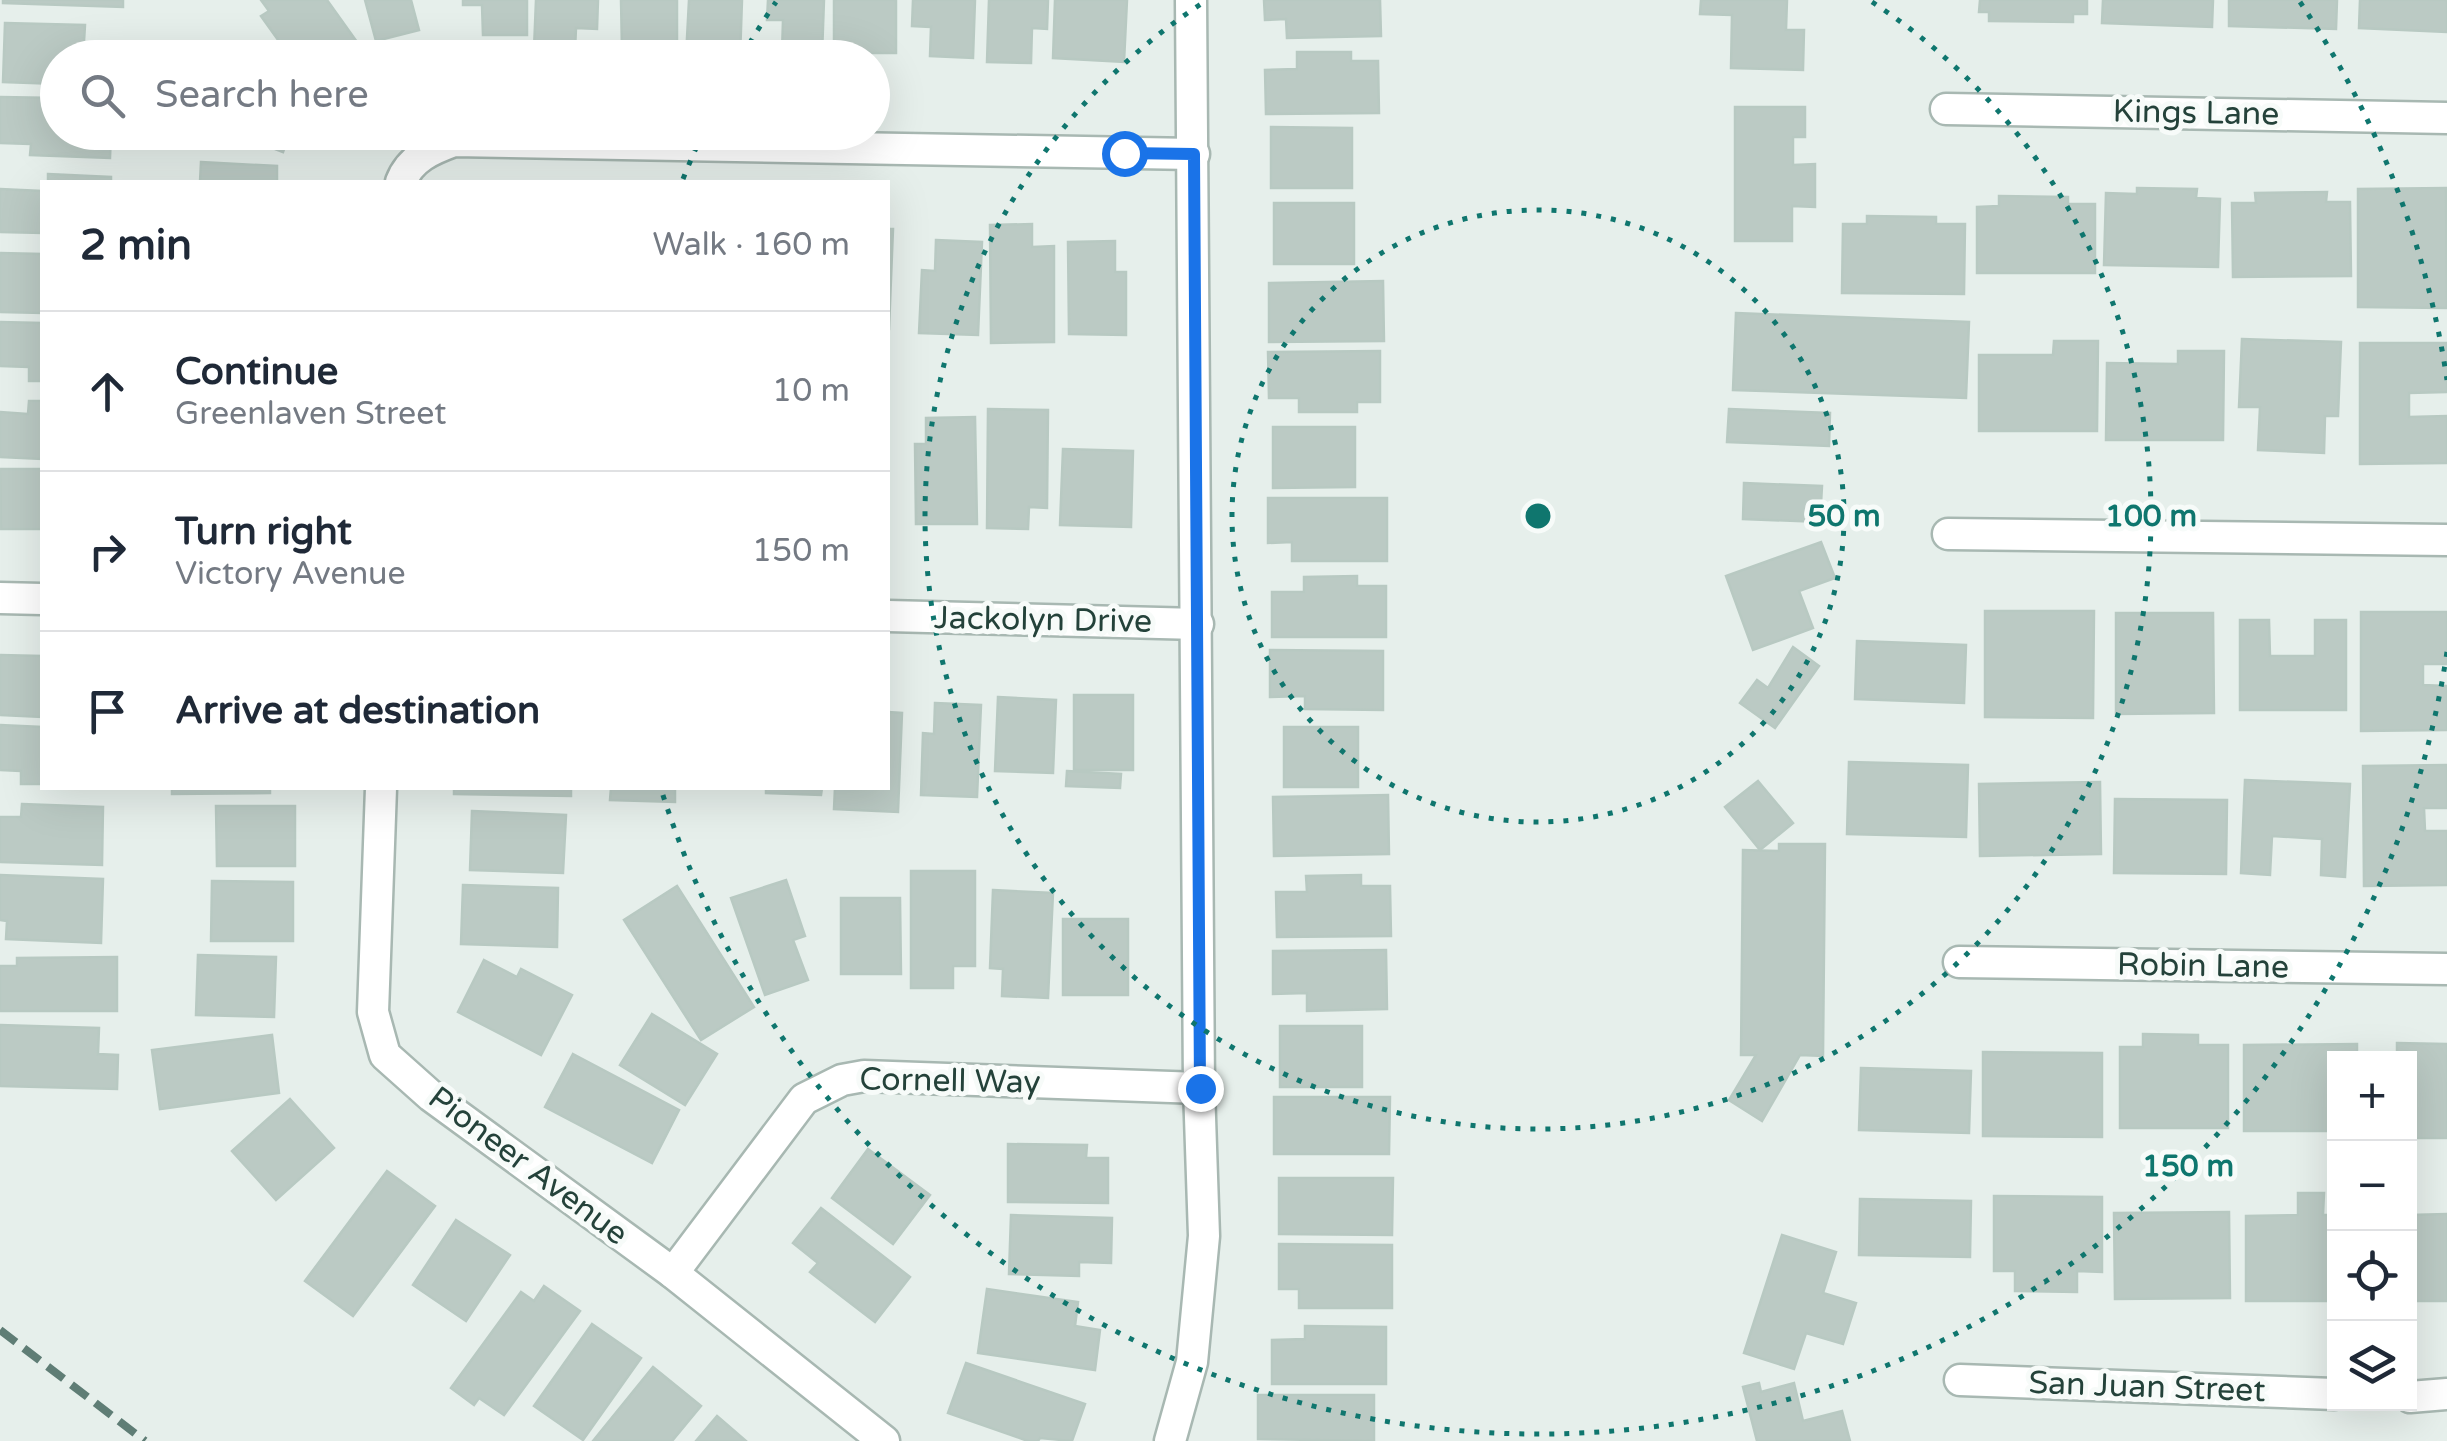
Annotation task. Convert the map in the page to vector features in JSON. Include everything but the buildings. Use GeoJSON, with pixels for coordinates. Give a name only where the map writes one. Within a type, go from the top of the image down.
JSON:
{"type":"FeatureCollection","features":[{"type":"Feature","properties":{"kind":"street"},"geometry":{"type":"LineString","coordinates":[[1170,1441],[1192,1362],[1204,1236],[1191,0]]}},
{"type":"Feature","properties":{"kind":"street","name":"Kings Lane"},"geometry":{"type":"LineString","coordinates":[[1946,109],[2447,118]]}},
{"type":"Feature","properties":{"kind":"street"},"geometry":{"type":"LineString","coordinates":[[890,148],[1194,154]]}},
{"type":"Feature","properties":{"kind":"street"},"geometry":{"type":"LineString","coordinates":[[401,180],[429,150]]}},
{"type":"Feature","properties":{"kind":"street"},"geometry":{"type":"LineString","coordinates":[[1948,534],[2447,540]]}},
{"type":"Feature","properties":{"kind":"street"},"geometry":{"type":"LineString","coordinates":[[0,598],[40,599]]}},
{"type":"Feature","properties":{"kind":"street","name":"Jackolyn Drive"},"geometry":{"type":"LineString","coordinates":[[890,616],[1198,624]]}},
{"type":"Feature","properties":{"kind":"street","name":"Pioneer Avenue"},"geometry":{"type":"LineString","coordinates":[[381,790],[373,1012],[385,1055],[430,1096],[673,1273],[884,1441]]}},
{"type":"Feature","properties":{"kind":"street","name":"Robin Lane"},"geometry":{"type":"LineString","coordinates":[[1959,962],[2447,969]]}},
{"type":"Feature","properties":{"kind":"street","name":"Cornell Way"},"geometry":{"type":"LineString","coordinates":[[673,1273],[804,1099],[842,1080],[864,1076],[1200,1088]]}},
{"type":"Feature","properties":{"kind":"street","name":"San Juan Street"},"geometry":{"type":"LineString","coordinates":[[1960,1380],[2327,1394]]}},
{"type":"Feature","properties":{"kind":"street"},"geometry":{"type":"LineString","coordinates":[[2417,1396],[2447,1394]]}},
{"type":"Feature","properties":{"kind":"railway"},"geometry":{"type":"LineString","coordinates":[[0,1330],[145,1441]]}},
{"type":"Feature","properties":{"kind":"route"},"geometry":{"type":"LineString","coordinates":[[1124,153],[1194,154],[1200,1088]]}}]}
